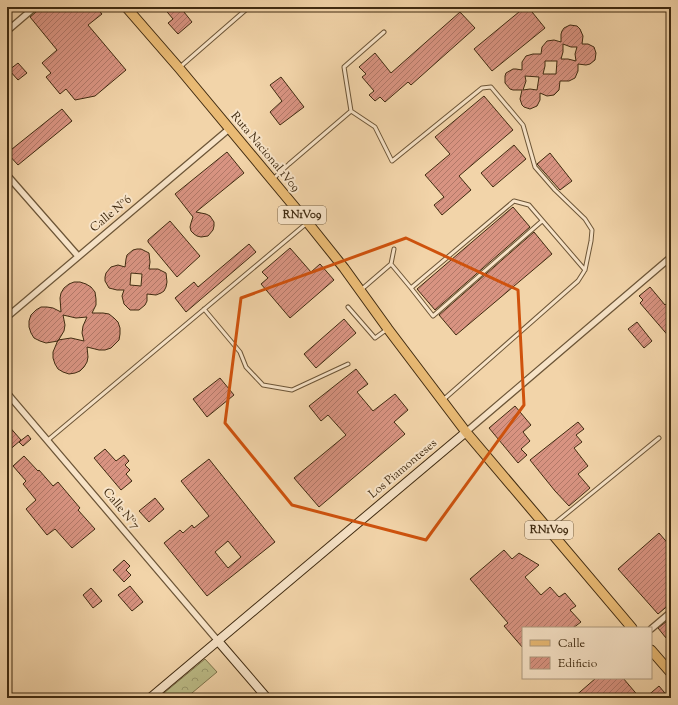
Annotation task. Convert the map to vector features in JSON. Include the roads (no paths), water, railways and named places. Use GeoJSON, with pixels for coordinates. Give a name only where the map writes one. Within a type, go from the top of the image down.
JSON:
{"type":"FeatureCollection","features":[{"type":"Feature","properties":{"kind":"main road","name":"Ruta Nacional 1V09"},"geometry":{"type":"LineString","coordinates":[[126,7],[308,223],[344,268],[466,432]]}},
{"type":"Feature","properties":{"kind":"main road","name":"RN1V09"},"geometry":{"type":"LineString","coordinates":[[466,432],[631,627]]}},
{"type":"Feature","properties":{"kind":"main road","name":"Los Piamonteses"},"geometry":{"type":"LineString","coordinates":[[150,698],[466,432]]}},
{"type":"Feature","properties":{"kind":"main road"},"geometry":{"type":"LineString","coordinates":[[218,641],[262,696]]}},
{"type":"Feature","properties":{"kind":"main road"},"geometry":{"type":"LineString","coordinates":[[652,651],[671,673]]}},
{"type":"Feature","properties":{"kind":"street"},"geometry":{"type":"LineString","coordinates":[[7,31],[35,7]]}},
{"type":"Feature","properties":{"kind":"street","name":"Calle Nº6"},"geometry":{"type":"LineString","coordinates":[[7,317],[229,129]]}},
{"type":"Feature","properties":{"kind":"street"},"geometry":{"type":"LineString","coordinates":[[7,175],[78,256]]}},
{"type":"Feature","properties":{"kind":"street","name":"Los Piamonteses"},"geometry":{"type":"LineString","coordinates":[[466,432],[671,257]]}},
{"type":"Feature","properties":{"kind":"street","name":"Calle Nº7"},"geometry":{"type":"LineString","coordinates":[[7,393],[218,641]]}},
{"type":"Feature","properties":{"kind":"street"},"geometry":{"type":"LineString","coordinates":[[652,628],[671,612]]}},
{"type":"Feature","properties":{"kind":"lane"},"geometry":{"type":"LineString","coordinates":[[178,68],[250,7]]}},
{"type":"Feature","properties":{"kind":"lane"},"geometry":{"type":"LineString","coordinates":[[384,32],[344,67],[351,111],[375,127],[392,161],[482,88],[491,87],[523,125],[535,167],[592,230],[585,270],[578,281],[442,401]]}},
{"type":"Feature","properties":{"kind":"lane"},"geometry":{"type":"LineString","coordinates":[[272,180],[351,111]]}},
{"type":"Feature","properties":{"kind":"lane"},"geometry":{"type":"LineString","coordinates":[[411,288],[514,201],[529,205],[585,270]]}},
{"type":"Feature","properties":{"kind":"lane"},"geometry":{"type":"LineString","coordinates":[[391,264],[433,316],[542,221]]}},
{"type":"Feature","properties":{"kind":"lane"},"geometry":{"type":"LineString","coordinates":[[48,440],[308,223]]}},
{"type":"Feature","properties":{"kind":"lane"},"geometry":{"type":"LineString","coordinates":[[360,290],[391,264],[394,249]]}},
{"type":"Feature","properties":{"kind":"lane"},"geometry":{"type":"LineString","coordinates":[[348,307],[375,338],[388,329]]}},
{"type":"Feature","properties":{"kind":"lane"},"geometry":{"type":"LineString","coordinates":[[204,309],[240,352],[246,367],[263,385],[292,390],[348,364]]}},
{"type":"Feature","properties":{"kind":"lane"},"geometry":{"type":"LineString","coordinates":[[548,529],[659,438]]}}]}
